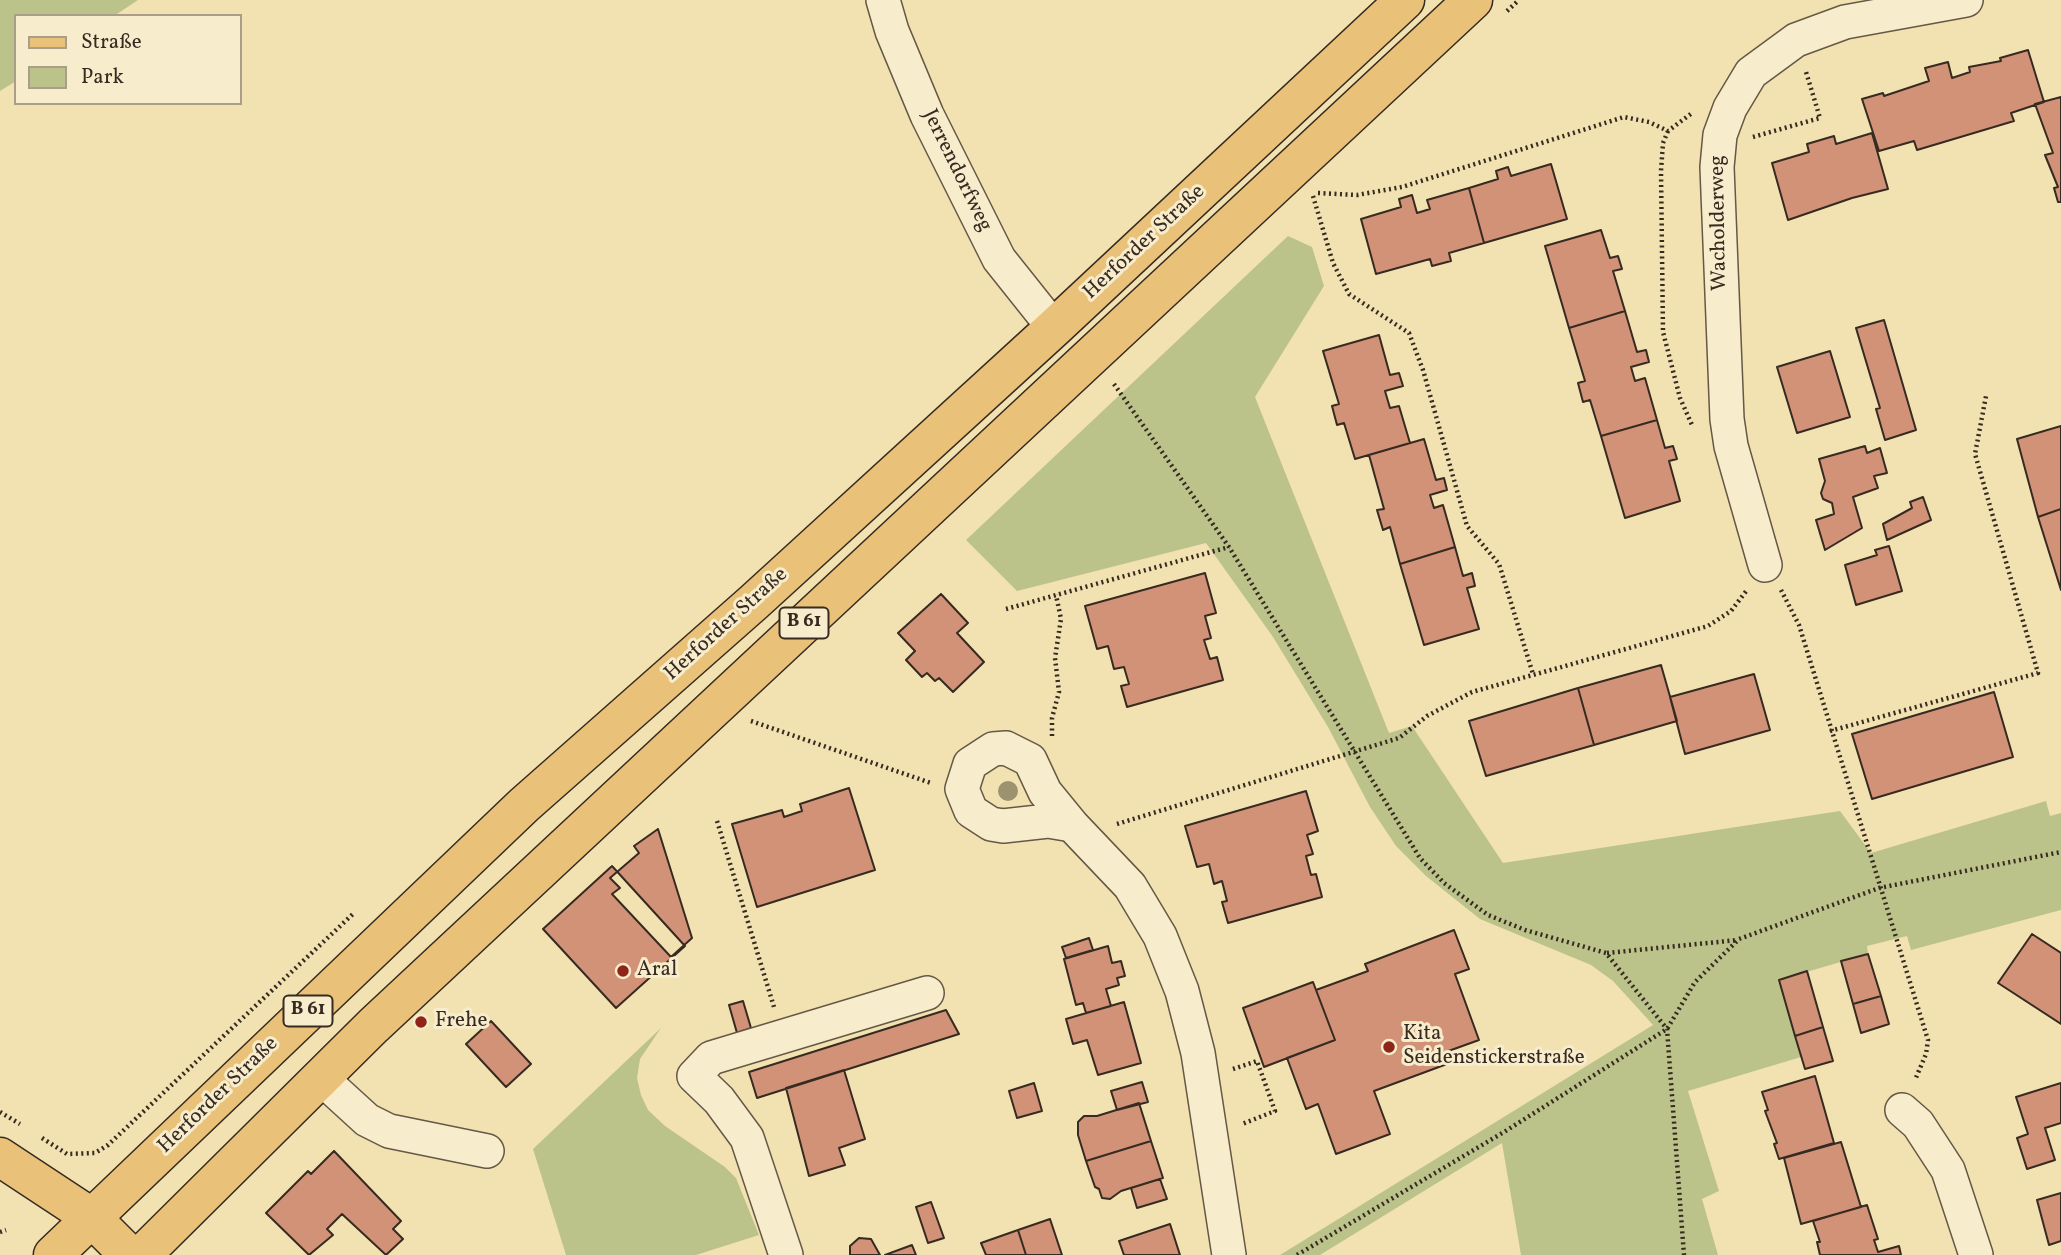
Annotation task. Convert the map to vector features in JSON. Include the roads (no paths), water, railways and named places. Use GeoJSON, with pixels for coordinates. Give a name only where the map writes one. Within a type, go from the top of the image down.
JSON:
{"type":"FeatureCollection","features":[{"type":"Feature","properties":{"kind":"main road","name":"Herforder Straße"},"geometry":{"type":"LineString","coordinates":[[53,1255],[524,805],[754,602],[1054,328],[1405,0]]}},
{"type":"Feature","properties":{"kind":"main road","name":"B 61"},"geometry":{"type":"LineString","coordinates":[[142,1255],[321,1077],[1473,0]]}},
{"type":"Feature","properties":{"kind":"main road"},"geometry":{"type":"LineString","coordinates":[[0,1157],[91,1217],[129,1255]]}},
{"type":"Feature","properties":{"kind":"street","name":"Jerrendorfweg"},"geometry":{"type":"LineString","coordinates":[[883,0],[892,31],[927,115],[999,259],[1054,328]]}},
{"type":"Feature","properties":{"kind":"street","name":"Wacholderweg"},"geometry":{"type":"LineString","coordinates":[[1765,565],[1731,446],[1727,419],[1717,180],[1719,147],[1730,108],[1751,73],[1796,40],[1844,22],[1966,0]]}},
{"type":"Feature","properties":{"kind":"street"},"geometry":{"type":"LineString","coordinates":[[1072,825],[1048,821],[991,824],[971,811],[962,789],[964,775],[970,764],[993,749],[1019,752],[1037,771],[1045,792],[1072,825],[1096,847],[1130,886],[1160,936],[1182,992],[1202,1079],[1229,1255]]}},
{"type":"Feature","properties":{"kind":"street"},"geometry":{"type":"LineString","coordinates":[[786,1255],[747,1138],[719,1100],[694,1076],[711,1058],[927,993]]}},
{"type":"Feature","properties":{"kind":"street"},"geometry":{"type":"LineString","coordinates":[[321,1077],[366,1120],[389,1131],[488,1151]]}},
{"type":"Feature","properties":{"kind":"street"},"geometry":{"type":"LineString","coordinates":[[1902,1110],[1924,1132],[1948,1170],[1976,1255]]}},
{"type":"Feature","properties":{"kind":"place","name":"Aral"},"geometry":{"type":"Point","coordinates":[623,971]}},
{"type":"Feature","properties":{"kind":"place","name":"Frehe"},"geometry":{"type":"Point","coordinates":[421,1022]}},
{"type":"Feature","properties":{"kind":"place","name":"Kita Seidenstickerstraße"},"geometry":{"type":"Point","coordinates":[1389,1047]}}]}
